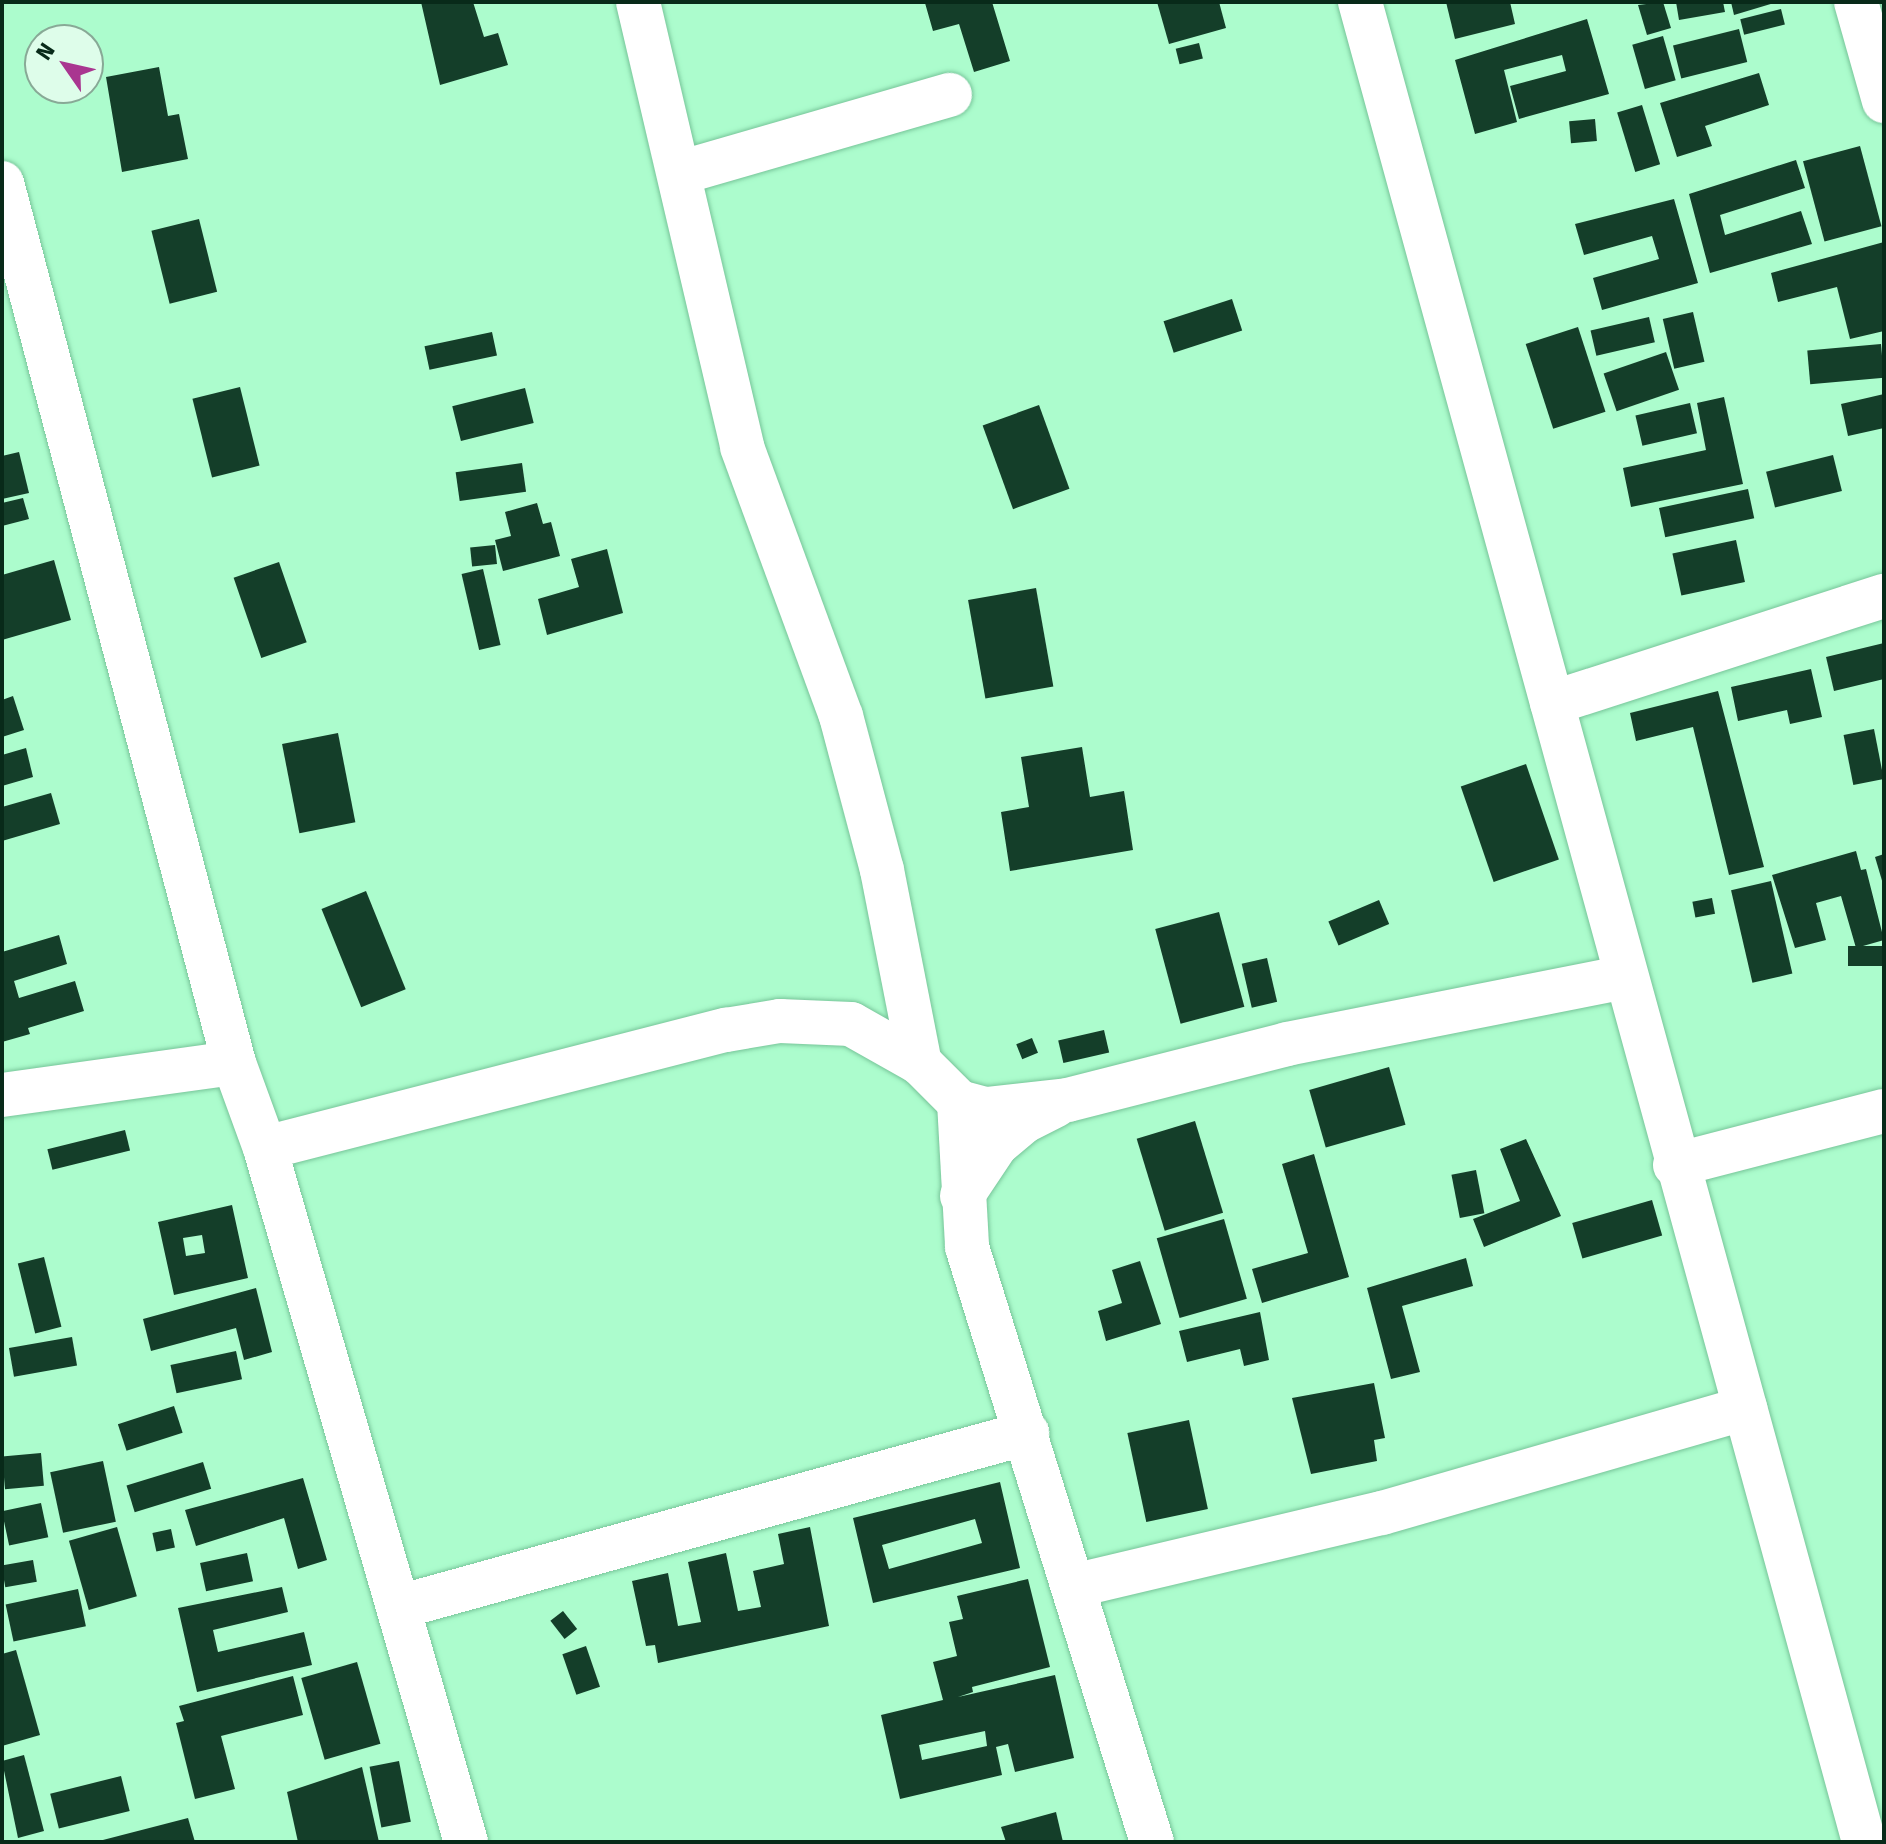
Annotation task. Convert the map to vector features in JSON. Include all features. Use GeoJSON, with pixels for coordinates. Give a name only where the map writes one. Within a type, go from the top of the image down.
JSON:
{"type":"FeatureCollection","features":[{"type":"Feature","properties":{"kind":"street"},"geometry":{"type":"LineString","coordinates":[[638,2],[742,447],[841,716],[882,870],[920,1063]]}},
{"type":"Feature","properties":{"kind":"street"},"geometry":{"type":"LineString","coordinates":[[1360,2],[1675,1165],[1864,1842]]}},
{"type":"Feature","properties":{"kind":"street"},"geometry":{"type":"LineString","coordinates":[[1856,2],[1884,101]]}},
{"type":"Feature","properties":{"kind":"street"},"geometry":{"type":"LineString","coordinates":[[679,173],[950,95]]}},
{"type":"Feature","properties":{"kind":"street"},"geometry":{"type":"LineString","coordinates":[[2,183],[234,1063],[265,1148],[466,1842]]}},
{"type":"Feature","properties":{"kind":"street"},"geometry":{"type":"LineString","coordinates":[[1552,703],[1884,596]]}},
{"type":"Feature","properties":{"kind":"street"},"geometry":{"type":"LineString","coordinates":[[265,1148],[726,1030],[780,1021],[851,1024],[920,1063],[959,1102],[986,1109],[1068,1100],[1287,1044],[1625,977]]}},
{"type":"Feature","properties":{"kind":"street"},"geometry":{"type":"LineString","coordinates":[[2,1095],[234,1063]]}},
{"type":"Feature","properties":{"kind":"street"},"geometry":{"type":"LineString","coordinates":[[962,1196],[996,1145],[1023,1122],[1068,1100]]}},
{"type":"Feature","properties":{"kind":"street"},"geometry":{"type":"LineString","coordinates":[[959,1102],[962,1196],[977,1284],[1077,1585],[1152,1842]]}},
{"type":"Feature","properties":{"kind":"street"},"geometry":{"type":"LineString","coordinates":[[1675,1165],[1884,1111]]}},
{"type":"Feature","properties":{"kind":"street"},"geometry":{"type":"LineString","coordinates":[[1077,1585],[1382,1513],[1745,1408]]}},
{"type":"Feature","properties":{"kind":"street"},"geometry":{"type":"LineString","coordinates":[[399,1607],[1027,1433]]}},
{"type":"Feature","properties":{"kind":"building"},"geometry":{"type":"Polygon","coordinates":[[[421,2],[473,2],[484,37],[498,33],[508,65],[440,85],[421,2]]]}},
{"type":"Feature","properties":{"kind":"building"},"geometry":{"type":"Polygon","coordinates":[[[992,2],[1010,61],[974,72],[959,24],[933,31],[925,3],[992,2]]]}},
{"type":"Feature","properties":{"kind":"building"},"geometry":{"type":"Polygon","coordinates":[[[1157,2],[1219,2],[1226,28],[1169,44],[1157,2]]]}},
{"type":"Feature","properties":{"kind":"building"},"geometry":{"type":"Polygon","coordinates":[[[1446,2],[1510,2],[1515,24],[1455,39],[1446,2]]]}},
{"type":"Feature","properties":{"kind":"building"},"geometry":{"type":"Polygon","coordinates":[[[1663,2],[1671,28],[1647,35],[1638,5],[1663,2]]]}},
{"type":"Feature","properties":{"kind":"building"},"geometry":{"type":"Polygon","coordinates":[[[1676,2],[1723,2],[1725,12],[1679,20],[1676,2]]]}},
{"type":"Feature","properties":{"kind":"building"},"geometry":{"type":"Polygon","coordinates":[[[1731,2],[1774,2],[1774,3],[1734,15],[1731,2]]]}},
{"type":"Feature","properties":{"kind":"building"},"geometry":{"type":"Polygon","coordinates":[[[1781,9],[1785,25],[1744,35],[1740,19],[1781,9]]]}},
{"type":"Feature","properties":{"kind":"building"},"geometry":{"type":"Polygon","coordinates":[[[1587,19],[1609,94],[1519,119],[1510,86],[1566,71],[1562,55],[1504,70],[1517,122],[1475,134],[1455,60],[1587,19]]]}},
{"type":"Feature","properties":{"kind":"building"},"geometry":{"type":"Polygon","coordinates":[[[1739,29],[1747,62],[1681,78],[1673,45],[1739,29]]]}},
{"type":"Feature","properties":{"kind":"building"},"geometry":{"type":"Polygon","coordinates":[[[1663,36],[1676,80],[1645,89],[1632,45],[1663,36]]]}},
{"type":"Feature","properties":{"kind":"building"},"geometry":{"type":"Polygon","coordinates":[[[1199,43],[1203,59],[1180,64],[1176,49],[1199,43]]]}},
{"type":"Feature","properties":{"kind":"building"},"geometry":{"type":"Polygon","coordinates":[[[159,67],[168,116],[179,114],[188,159],[122,172],[106,77],[159,67]]]}},
{"type":"Feature","properties":{"kind":"building"},"geometry":{"type":"Polygon","coordinates":[[[1759,73],[1769,105],[1705,126],[1712,146],[1677,157],[1660,103],[1759,73]]]}},
{"type":"Feature","properties":{"kind":"building"},"geometry":{"type":"Polygon","coordinates":[[[1642,105],[1660,164],[1635,172],[1617,113],[1642,105]]]}},
{"type":"Feature","properties":{"kind":"building"},"geometry":{"type":"Polygon","coordinates":[[[1595,119],[1597,141],[1571,143],[1569,121],[1595,119]]]}},
{"type":"Feature","properties":{"kind":"building"},"geometry":{"type":"Polygon","coordinates":[[[1860,146],[1881,226],[1824,241],[1803,161],[1860,146]]]}},
{"type":"Feature","properties":{"kind":"building"},"geometry":{"type":"Polygon","coordinates":[[[1796,160],[1805,188],[1720,215],[1725,235],[1801,211],[1812,244],[1710,273],[1689,194],[1796,160]]]}},
{"type":"Feature","properties":{"kind":"building"},"geometry":{"type":"Polygon","coordinates":[[[1674,199],[1698,283],[1602,310],[1593,278],[1659,259],[1652,236],[1584,255],[1575,224],[1674,199]]]}},
{"type":"Feature","properties":{"kind":"building"},"geometry":{"type":"Polygon","coordinates":[[[199,219],[217,292],[170,304],[151,231],[199,219]]]}},
{"type":"Feature","properties":{"kind":"building"},"geometry":{"type":"Polygon","coordinates":[[[1884,242],[1884,331],[1850,339],[1837,287],[1778,302],[1771,273],[1884,242]]]}},
{"type":"Feature","properties":{"kind":"building"},"geometry":{"type":"Polygon","coordinates":[[[1232,299],[1242,330],[1174,353],[1164,321],[1232,299]]]}},
{"type":"Feature","properties":{"kind":"building"},"geometry":{"type":"Polygon","coordinates":[[[1693,312],[1704,362],[1674,369],[1663,319],[1693,312]]]}},
{"type":"Feature","properties":{"kind":"building"},"geometry":{"type":"Polygon","coordinates":[[[1649,317],[1655,342],[1596,356],[1591,330],[1649,317]]]}},
{"type":"Feature","properties":{"kind":"building"},"geometry":{"type":"Polygon","coordinates":[[[1578,327],[1606,412],[1553,429],[1526,344],[1578,327]]]}},
{"type":"Feature","properties":{"kind":"building"},"geometry":{"type":"Polygon","coordinates":[[[492,332],[497,355],[429,370],[425,346],[492,332]]]}},
{"type":"Feature","properties":{"kind":"building"},"geometry":{"type":"Polygon","coordinates":[[[1881,344],[1884,378],[1810,384],[1807,350],[1881,344]]]}},
{"type":"Feature","properties":{"kind":"building"},"geometry":{"type":"Polygon","coordinates":[[[1666,352],[1679,390],[1617,411],[1604,373],[1666,352]]]}},
{"type":"Feature","properties":{"kind":"building"},"geometry":{"type":"Polygon","coordinates":[[[240,387],[260,466],[212,477],[192,399],[240,387]]]}},
{"type":"Feature","properties":{"kind":"building"},"geometry":{"type":"Polygon","coordinates":[[[525,388],[534,423],[461,441],[452,406],[525,388]]]}},
{"type":"Feature","properties":{"kind":"building"},"geometry":{"type":"Polygon","coordinates":[[[1884,394],[1884,428],[1848,436],[1841,404],[1884,394]]]}},
{"type":"Feature","properties":{"kind":"building"},"geometry":{"type":"Polygon","coordinates":[[[1724,397],[1743,484],[1631,507],[1623,468],[1706,450],[1697,403],[1724,397]]]}},
{"type":"Feature","properties":{"kind":"building"},"geometry":{"type":"Polygon","coordinates":[[[1690,403],[1697,433],[1642,446],[1635,416],[1690,403]]]}},
{"type":"Feature","properties":{"kind":"building"},"geometry":{"type":"Polygon","coordinates":[[[1039,405],[1069,489],[1013,509],[983,426],[1039,405]]]}},
{"type":"Feature","properties":{"kind":"building"},"geometry":{"type":"Polygon","coordinates":[[[19,452],[29,493],[2,499],[2,456],[19,452]]]}},
{"type":"Feature","properties":{"kind":"building"},"geometry":{"type":"Polygon","coordinates":[[[1833,455],[1842,491],[1775,508],[1766,472],[1833,455]]]}},
{"type":"Feature","properties":{"kind":"building"},"geometry":{"type":"Polygon","coordinates":[[[522,463],[526,492],[460,501],[456,472],[522,463]]]}},
{"type":"Feature","properties":{"kind":"building"},"geometry":{"type":"Polygon","coordinates":[[[1748,489],[1754,518],[1665,537],[1659,508],[1748,489]]]}},
{"type":"Feature","properties":{"kind":"building"},"geometry":{"type":"Polygon","coordinates":[[[23,498],[29,519],[2,526],[2,503],[23,498]]]}},
{"type":"Feature","properties":{"kind":"building"},"geometry":{"type":"Polygon","coordinates":[[[537,503],[543,524],[551,522],[560,556],[503,571],[495,540],[511,536],[505,512],[537,503]]]}},
{"type":"Feature","properties":{"kind":"building"},"geometry":{"type":"Polygon","coordinates":[[[1736,540],[1745,582],[1681,596],[1672,554],[1736,540]]]}},
{"type":"Feature","properties":{"kind":"building"},"geometry":{"type":"Polygon","coordinates":[[[495,545],[497,564],[472,567],[470,548],[495,545]]]}},
{"type":"Feature","properties":{"kind":"building"},"geometry":{"type":"Polygon","coordinates":[[[607,549],[623,613],[547,635],[538,599],[579,587],[571,559],[607,549]]]}},
{"type":"Feature","properties":{"kind":"building"},"geometry":{"type":"Polygon","coordinates":[[[54,560],[71,620],[2,640],[2,575],[54,560]]]}},
{"type":"Feature","properties":{"kind":"building"},"geometry":{"type":"Polygon","coordinates":[[[279,562],[307,642],[261,658],[234,578],[279,562]]]}},
{"type":"Feature","properties":{"kind":"building"},"geometry":{"type":"Polygon","coordinates":[[[483,569],[501,645],[479,650],[462,574],[483,569]]]}},
{"type":"Feature","properties":{"kind":"building"},"geometry":{"type":"Polygon","coordinates":[[[1036,588],[1053,686],[985,698],[968,600],[1036,588]]]}},
{"type":"Feature","properties":{"kind":"building"},"geometry":{"type":"Polygon","coordinates":[[[1884,643],[1884,679],[1834,691],[1826,657],[1884,643]]]}},
{"type":"Feature","properties":{"kind":"building"},"geometry":{"type":"Polygon","coordinates":[[[1811,669],[1822,717],[1790,724],[1787,710],[1738,721],[1731,687],[1811,669]]]}},
{"type":"Feature","properties":{"kind":"building"},"geometry":{"type":"Polygon","coordinates":[[[1718,691],[1764,867],[1729,875],[1693,727],[1636,741],[1630,713],[1718,691]]]}},
{"type":"Feature","properties":{"kind":"building"},"geometry":{"type":"Polygon","coordinates":[[[13,696],[24,730],[2,737],[2,700],[13,696]]]}},
{"type":"Feature","properties":{"kind":"building"},"geometry":{"type":"Polygon","coordinates":[[[1874,729],[1884,779],[1853,785],[1844,735],[1874,729]]]}},
{"type":"Feature","properties":{"kind":"building"},"geometry":{"type":"Polygon","coordinates":[[[338,733],[355,822],[299,833],[282,744],[338,733]]]}},
{"type":"Feature","properties":{"kind":"building"},"geometry":{"type":"Polygon","coordinates":[[[1082,747],[1090,797],[1124,791],[1133,850],[1010,871],[1001,812],[1029,807],[1021,757],[1082,747]]]}},
{"type":"Feature","properties":{"kind":"building"},"geometry":{"type":"Polygon","coordinates":[[[26,748],[33,777],[2,786],[2,755],[26,748]]]}},
{"type":"Feature","properties":{"kind":"building"},"geometry":{"type":"Polygon","coordinates":[[[1526,764],[1559,859],[1494,882],[1461,786],[1526,764]]]}},
{"type":"Feature","properties":{"kind":"building"},"geometry":{"type":"Polygon","coordinates":[[[51,793],[60,824],[2,841],[2,807],[51,793]]]}},
{"type":"Feature","properties":{"kind":"building"},"geometry":{"type":"Polygon","coordinates":[[[1856,851],[1861,870],[1866,869],[1884,940],[1856,948],[1841,896],[1816,903],[1826,940],[1795,948],[1772,875],[1856,851]]]}},
{"type":"Feature","properties":{"kind":"building"},"geometry":{"type":"Polygon","coordinates":[[[1884,854],[1884,884],[1883,884],[1875,857],[1884,854]]]}},
{"type":"Feature","properties":{"kind":"building"},"geometry":{"type":"Polygon","coordinates":[[[1771,881],[1792,974],[1752,983],[1731,890],[1771,881]]]}},
{"type":"Feature","properties":{"kind":"building"},"geometry":{"type":"Polygon","coordinates":[[[366,891],[406,989],[361,1007],[321,909],[366,891]]]}},
{"type":"Feature","properties":{"kind":"building"},"geometry":{"type":"Polygon","coordinates":[[[1712,898],[1715,914],[1695,918],[1692,902],[1712,898]]]}},
{"type":"Feature","properties":{"kind":"building"},"geometry":{"type":"Polygon","coordinates":[[[1379,900],[1389,924],[1339,945],[1328,921],[1379,900]]]}},
{"type":"Feature","properties":{"kind":"building"},"geometry":{"type":"Polygon","coordinates":[[[1219,912],[1244,1007],[1181,1024],[1155,929],[1219,912]]]}},
{"type":"Feature","properties":{"kind":"building"},"geometry":{"type":"Polygon","coordinates":[[[59,935],[67,964],[14,981],[19,998],[75,981],[84,1011],[28,1028],[30,1034],[2,1042],[2,952],[59,935]]]}},
{"type":"Feature","properties":{"kind":"building"},"geometry":{"type":"Polygon","coordinates":[[[1848,946],[1884,946],[1884,966],[1848,966],[1848,946]]]}},
{"type":"Feature","properties":{"kind":"building"},"geometry":{"type":"Polygon","coordinates":[[[1267,958],[1277,1002],[1252,1008],[1242,964],[1267,958]]]}},
{"type":"Feature","properties":{"kind":"building"},"geometry":{"type":"Polygon","coordinates":[[[1104,1030],[1109,1052],[1063,1063],[1058,1041],[1104,1030]]]}},
{"type":"Feature","properties":{"kind":"building"},"geometry":{"type":"Polygon","coordinates":[[[1032,1038],[1038,1053],[1022,1059],[1016,1044],[1032,1038]]]}},
{"type":"Feature","properties":{"kind":"building"},"geometry":{"type":"Polygon","coordinates":[[[1389,1067],[1406,1125],[1326,1148],[1309,1090],[1389,1067]]]}},
{"type":"Feature","properties":{"kind":"building"},"geometry":{"type":"Polygon","coordinates":[[[1195,1121],[1223,1213],[1165,1231],[1137,1139],[1195,1121]]]}},
{"type":"Feature","properties":{"kind":"building"},"geometry":{"type":"Polygon","coordinates":[[[125,1130],[130,1150],[52,1170],[47,1149],[125,1130]]]}},
{"type":"Feature","properties":{"kind":"building"},"geometry":{"type":"Polygon","coordinates":[[[1526,1139],[1561,1216],[1484,1247],[1473,1219],[1520,1201],[1500,1149],[1526,1139]]]}},
{"type":"Feature","properties":{"kind":"building"},"geometry":{"type":"Polygon","coordinates":[[[1314,1154],[1349,1277],[1262,1303],[1252,1269],[1308,1253],[1282,1164],[1314,1154]]]}},
{"type":"Feature","properties":{"kind":"building"},"geometry":{"type":"Polygon","coordinates":[[[1476,1170],[1484,1213],[1460,1218],[1451,1175],[1476,1170]]]}},
{"type":"Feature","properties":{"kind":"building"},"geometry":{"type":"Polygon","coordinates":[[[1652,1200],[1662,1236],[1582,1258],[1572,1223],[1652,1200]]]}},
{"type":"Feature","properties":{"kind":"building"},"geometry":{"type":"Polygon","coordinates":[[[232,1205],[248,1278],[174,1295],[158,1222],[232,1205]],[[202,1235],[183,1238],[186,1256],[205,1253],[202,1235]]]}},
{"type":"Feature","properties":{"kind":"building"},"geometry":{"type":"Polygon","coordinates":[[[1224,1219],[1247,1299],[1180,1318],[1157,1238],[1224,1219]]]}},
{"type":"Feature","properties":{"kind":"building"},"geometry":{"type":"Polygon","coordinates":[[[44,1257],[61,1327],[35,1333],[18,1264],[44,1257]]]}},
{"type":"Feature","properties":{"kind":"building"},"geometry":{"type":"Polygon","coordinates":[[[1466,1258],[1473,1286],[1402,1306],[1420,1372],[1391,1379],[1367,1288],[1466,1258]]]}},
{"type":"Feature","properties":{"kind":"building"},"geometry":{"type":"Polygon","coordinates":[[[1140,1261],[1161,1324],[1106,1341],[1098,1311],[1122,1303],[1112,1270],[1140,1261]]]}},
{"type":"Feature","properties":{"kind":"building"},"geometry":{"type":"Polygon","coordinates":[[[256,1288],[272,1352],[244,1360],[236,1328],[151,1351],[143,1319],[256,1288]]]}},
{"type":"Feature","properties":{"kind":"building"},"geometry":{"type":"Polygon","coordinates":[[[1260,1312],[1269,1360],[1244,1366],[1240,1349],[1187,1362],[1179,1331],[1260,1312]]]}},
{"type":"Feature","properties":{"kind":"building"},"geometry":{"type":"Polygon","coordinates":[[[72,1337],[77,1366],[14,1377],[9,1348],[72,1337]]]}},
{"type":"Feature","properties":{"kind":"building"},"geometry":{"type":"Polygon","coordinates":[[[236,1351],[242,1379],[176,1393],[170,1365],[236,1351]]]}},
{"type":"Feature","properties":{"kind":"building"},"geometry":{"type":"Polygon","coordinates":[[[1374,1383],[1385,1438],[1374,1440],[1377,1461],[1311,1474],[1292,1398],[1374,1383]]]}},
{"type":"Feature","properties":{"kind":"building"},"geometry":{"type":"Polygon","coordinates":[[[174,1406],[183,1433],[127,1451],[118,1424],[174,1406]]]}},
{"type":"Feature","properties":{"kind":"building"},"geometry":{"type":"Polygon","coordinates":[[[1189,1420],[1208,1509],[1146,1522],[1127,1433],[1189,1420]]]}},
{"type":"Feature","properties":{"kind":"building"},"geometry":{"type":"Polygon","coordinates":[[[41,1453],[44,1486],[5,1489],[2,1456],[41,1453]]]}},
{"type":"Feature","properties":{"kind":"building"},"geometry":{"type":"Polygon","coordinates":[[[103,1461],[116,1522],[63,1533],[50,1472],[103,1461]]]}},
{"type":"Feature","properties":{"kind":"building"},"geometry":{"type":"Polygon","coordinates":[[[203,1462],[211,1489],[135,1512],[126,1485],[203,1462]]]}},
{"type":"Feature","properties":{"kind":"building"},"geometry":{"type":"Polygon","coordinates":[[[303,1478],[327,1560],[298,1569],[284,1518],[196,1546],[185,1510],[303,1478]]]}},
{"type":"Feature","properties":{"kind":"building"},"geometry":{"type":"Polygon","coordinates":[[[1000,1482],[1020,1568],[873,1603],[853,1518],[1000,1482]],[[975,1519],[882,1545],[889,1569],[982,1543],[975,1519]]]}},
{"type":"Feature","properties":{"kind":"building"},"geometry":{"type":"Polygon","coordinates":[[[41,1503],[48,1537],[9,1546],[2,1511],[41,1503]]]}},
{"type":"Feature","properties":{"kind":"building"},"geometry":{"type":"Polygon","coordinates":[[[117,1527],[137,1596],[89,1610],[69,1541],[117,1527]]]}},
{"type":"Feature","properties":{"kind":"building"},"geometry":{"type":"Polygon","coordinates":[[[810,1527],[829,1626],[658,1663],[655,1645],[646,1646],[632,1581],[668,1573],[678,1626],[701,1622],[688,1562],[726,1553],[738,1611],[761,1607],[753,1571],[784,1564],[778,1534],[810,1527]]]}},
{"type":"Feature","properties":{"kind":"building"},"geometry":{"type":"Polygon","coordinates":[[[171,1529],[175,1548],[156,1552],[152,1533],[171,1529]]]}},
{"type":"Feature","properties":{"kind":"building"},"geometry":{"type":"Polygon","coordinates":[[[247,1553],[253,1581],[206,1591],[200,1563],[247,1553]]]}},
{"type":"Feature","properties":{"kind":"building"},"geometry":{"type":"Polygon","coordinates":[[[33,1560],[37,1582],[5,1587],[2,1565],[33,1560]]]}},
{"type":"Feature","properties":{"kind":"building"},"geometry":{"type":"Polygon","coordinates":[[[1028,1579],[1050,1667],[972,1687],[973,1692],[958,1697],[1055,1675],[1074,1758],[1015,1772],[1008,1744],[996,1747],[1002,1775],[900,1799],[881,1715],[943,1700],[933,1662],[957,1656],[949,1622],[963,1619],[957,1596],[1028,1579]],[[985,1731],[919,1745],[922,1760],[987,1746],[985,1731]]]}},
{"type":"Feature","properties":{"kind":"building"},"geometry":{"type":"Polygon","coordinates":[[[282,1587],[288,1612],[213,1630],[218,1652],[304,1632],[312,1665],[197,1692],[178,1608],[282,1587]]]}},
{"type":"Feature","properties":{"kind":"building"},"geometry":{"type":"Polygon","coordinates":[[[78,1589],[86,1626],[14,1642],[6,1604],[78,1589]]]}},
{"type":"Feature","properties":{"kind":"building"},"geometry":{"type":"Polygon","coordinates":[[[563,1611],[577,1629],[565,1639],[550,1621],[563,1611]]]}},
{"type":"Feature","properties":{"kind":"building"},"geometry":{"type":"Polygon","coordinates":[[[586,1646],[600,1687],[576,1695],[562,1654],[586,1646]]]}},
{"type":"Feature","properties":{"kind":"building"},"geometry":{"type":"Polygon","coordinates":[[[16,1650],[40,1735],[2,1746],[2,1654],[16,1650]]]}},
{"type":"Feature","properties":{"kind":"building"},"geometry":{"type":"Polygon","coordinates":[[[357,1662],[380,1744],[325,1760],[301,1678],[357,1662]]]}},
{"type":"Feature","properties":{"kind":"building"},"geometry":{"type":"Polygon","coordinates":[[[293,1676],[303,1715],[221,1736],[235,1789],[195,1799],[176,1723],[184,1721],[179,1706],[293,1676]]]}},
{"type":"Feature","properties":{"kind":"building"},"geometry":{"type":"Polygon","coordinates":[[[24,1755],[44,1831],[18,1838],[2,1761],[24,1755]]]}},
{"type":"Feature","properties":{"kind":"building"},"geometry":{"type":"Polygon","coordinates":[[[399,1761],[411,1822],[381,1828],[370,1767],[399,1761]]]}},
{"type":"Feature","properties":{"kind":"building"},"geometry":{"type":"Polygon","coordinates":[[[362,1767],[379,1842],[298,1842],[287,1792],[362,1767]]]}},
{"type":"Feature","properties":{"kind":"building"},"geometry":{"type":"Polygon","coordinates":[[[121,1776],[130,1811],[59,1829],[50,1794],[121,1776]]]}},
{"type":"Feature","properties":{"kind":"building"},"geometry":{"type":"Polygon","coordinates":[[[1056,1812],[1063,1842],[1006,1842],[1001,1827],[1056,1812]]]}},
{"type":"Feature","properties":{"kind":"building"},"geometry":{"type":"Polygon","coordinates":[[[188,1818],[195,1842],[99,1842],[99,1841],[188,1818]]]}}]}
